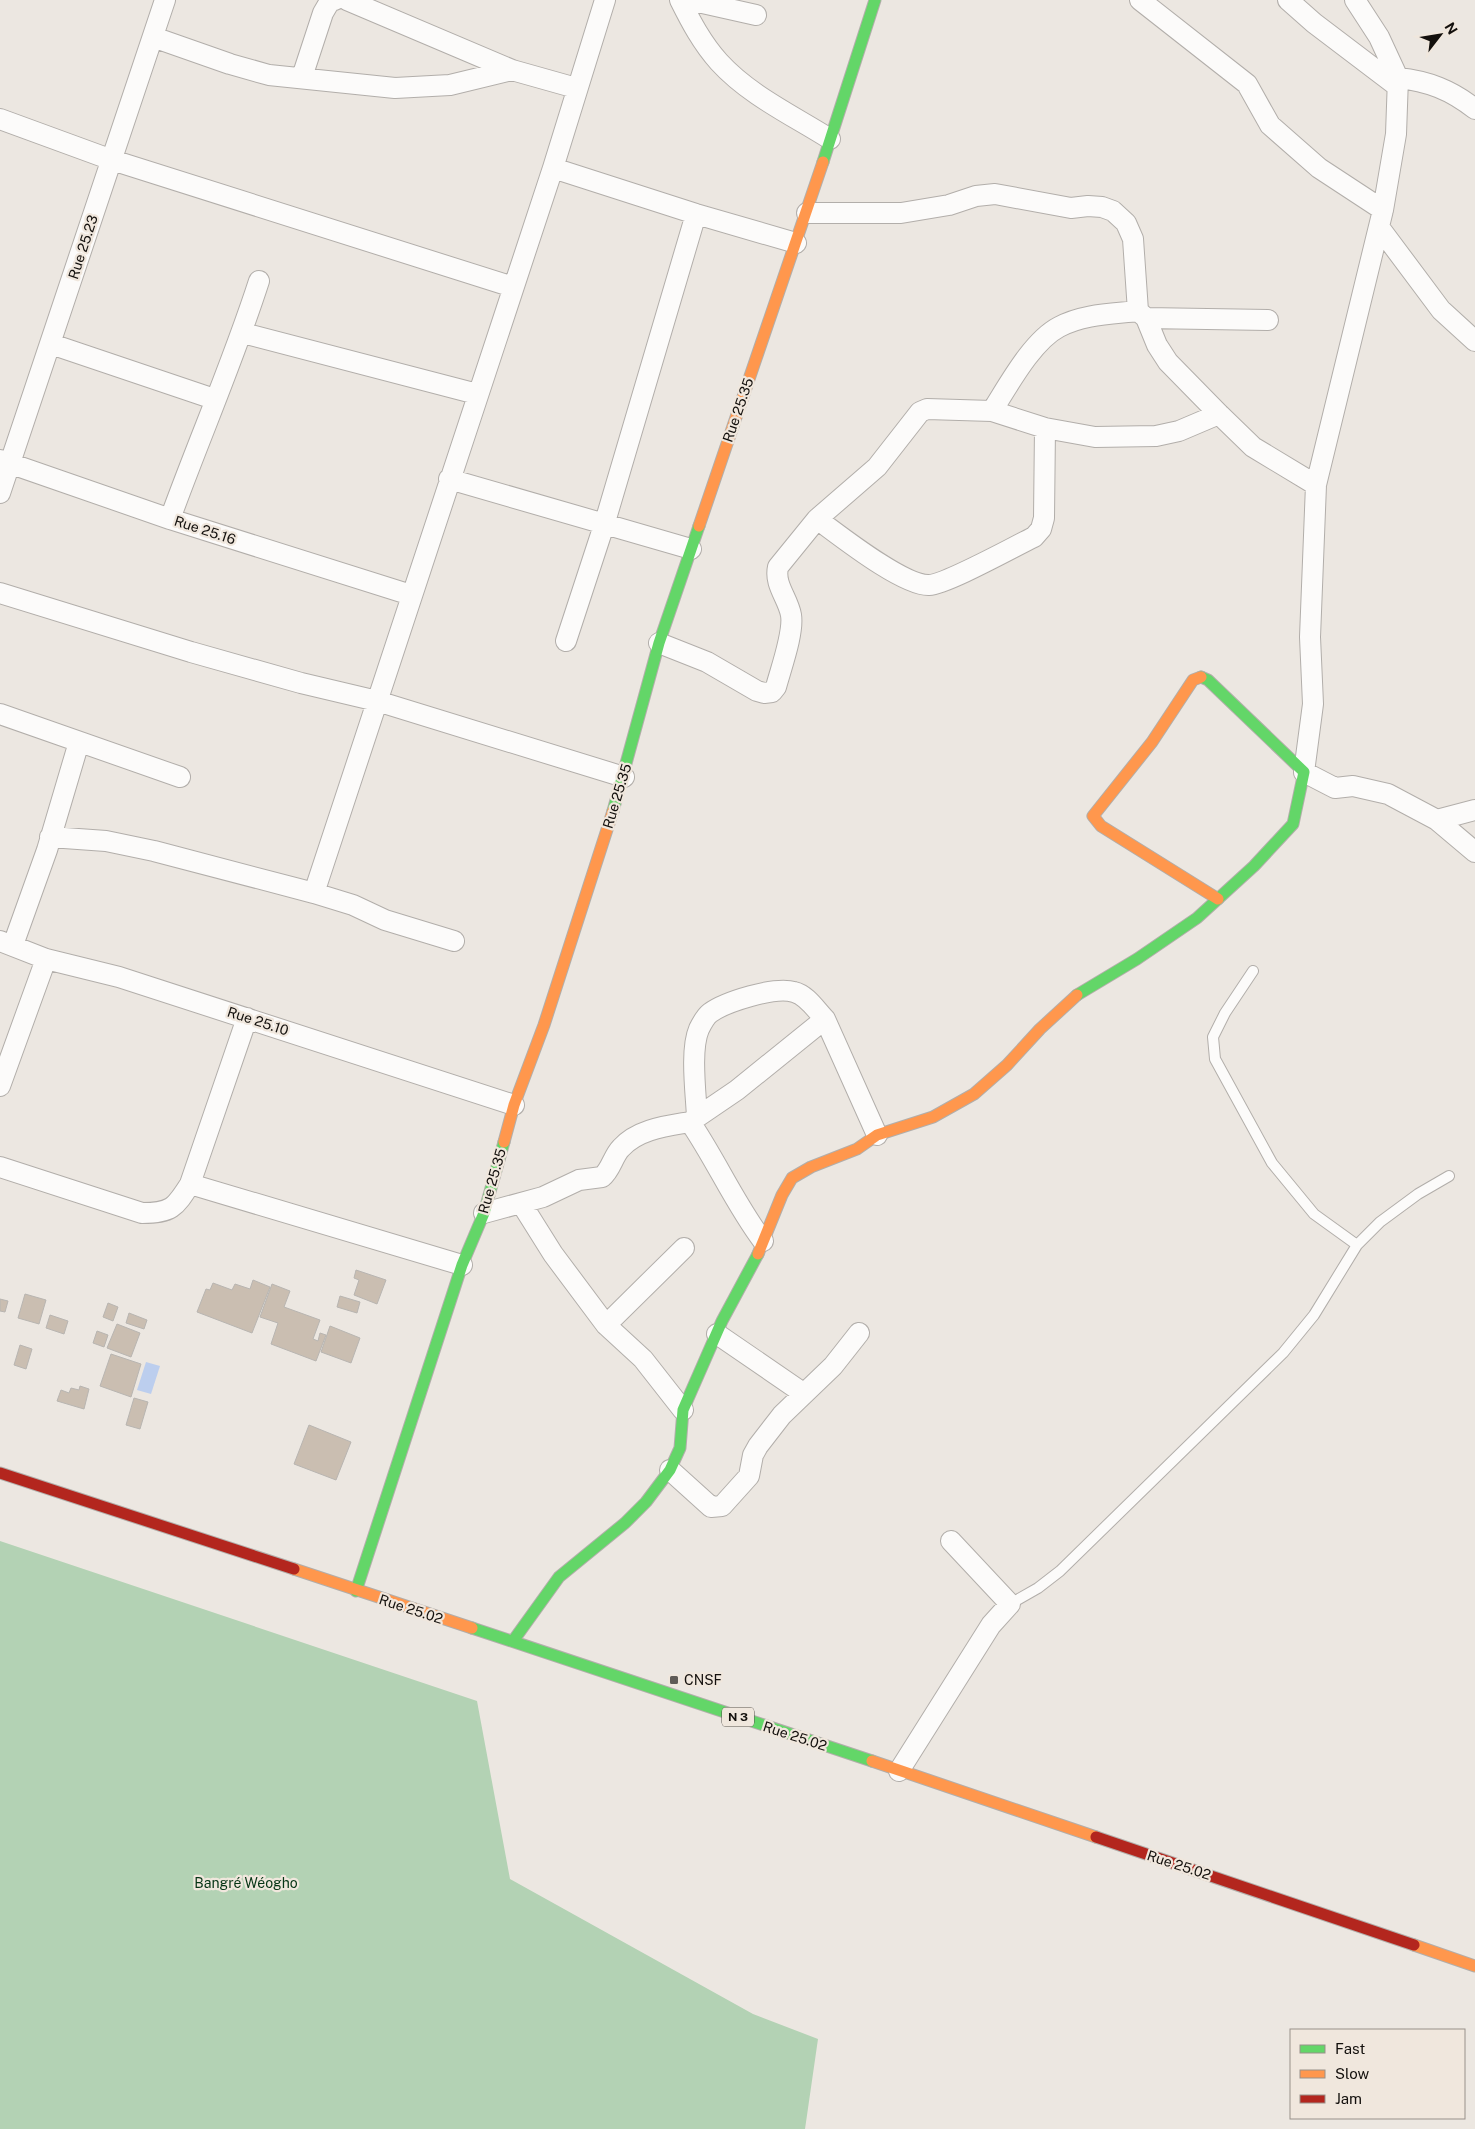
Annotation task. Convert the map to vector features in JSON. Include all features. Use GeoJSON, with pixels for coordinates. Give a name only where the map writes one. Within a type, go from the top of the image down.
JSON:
{"type":"FeatureCollection","features":[{"type":"Feature","properties":{"kind":"street","name":"Rue 25.23"},"geometry":{"type":"LineString","coordinates":[[0,493],[5,462],[51,344],[165,0]]}},
{"type":"Feature","properties":{"kind":"street"},"geometry":{"type":"LineString","coordinates":[[302,77],[323,13],[330,1],[335,0]]}},
{"type":"Feature","properties":{"kind":"street"},"geometry":{"type":"LineString","coordinates":[[347,0],[512,70],[576,88]]}},
{"type":"Feature","properties":{"kind":"street"},"geometry":{"type":"LineString","coordinates":[[314,893],[553,168],[576,88],[605,0]]}},
{"type":"Feature","properties":{"kind":"street"},"geometry":{"type":"LineString","coordinates":[[680,0],[698,36],[726,69],[746,87],[830,139]]}},
{"type":"Feature","properties":{"kind":"street"},"geometry":{"type":"LineString","coordinates":[[689,0],[756,15]]}},
{"type":"Feature","properties":{"kind":"street","name":"Rue 25.35"},"geometry":{"type":"LineString","coordinates":[[356,1591],[462,1265],[484,1213],[514,1105],[544,1025],[624,777],[659,643],[807,214],[875,0]]}},
{"type":"Feature","properties":{"kind":"street"},"geometry":{"type":"LineString","coordinates":[[1140,0],[1246,84],[1270,125],[1381,219],[1441,310],[1475,341]]}},
{"type":"Feature","properties":{"kind":"street"},"geometry":{"type":"LineString","coordinates":[[1288,0],[1314,23],[1397,82],[1422,81],[1443,88],[1475,109]]}},
{"type":"Feature","properties":{"kind":"street"},"geometry":{"type":"LineString","coordinates":[[513,1641],[560,1577],[625,1523],[646,1502],[670,1470],[680,1448],[683,1410],[717,1334],[764,1241],[782,1195],[792,1178],[811,1167],[836,1159],[856,1149],[876,1135],[933,1118],[974,1094],[1007,1064],[1040,1029],[1080,993],[1170,938],[1197,918],[1254,866],[1293,824],[1304,772],[1313,704],[1310,637],[1316,485],[1381,219],[1396,134],[1397,82],[1379,37],[1355,0]]}},
{"type":"Feature","properties":{"kind":"street"},"geometry":{"type":"LineString","coordinates":[[153,37],[230,64],[269,74],[396,88],[450,85],[512,70]]}},
{"type":"Feature","properties":{"kind":"street"},"geometry":{"type":"LineString","coordinates":[[0,118],[112,160],[513,287]]}},
{"type":"Feature","properties":{"kind":"street"},"geometry":{"type":"LineString","coordinates":[[553,168],[696,214],[796,243]]}},
{"type":"Feature","properties":{"kind":"street"},"geometry":{"type":"LineString","coordinates":[[807,214],[901,213],[949,206],[976,196],[995,194],[1071,208],[1088,206],[1102,207],[1114,211],[1126,223],[1133,239],[1142,314],[1157,345],[1168,362],[1253,447],[1316,485]]}},
{"type":"Feature","properties":{"kind":"street"},"geometry":{"type":"LineString","coordinates":[[566,641],[605,522],[696,214]]}},
{"type":"Feature","properties":{"kind":"street"},"geometry":{"type":"LineString","coordinates":[[170,519],[214,399],[242,333],[259,281]]}},
{"type":"Feature","properties":{"kind":"street"},"geometry":{"type":"LineString","coordinates":[[992,412],[1028,358],[1047,335],[1058,327],[1092,316],[1142,314],[1268,320]]}},
{"type":"Feature","properties":{"kind":"street"},"geometry":{"type":"LineString","coordinates":[[242,333],[477,394]]}},
{"type":"Feature","properties":{"kind":"street"},"geometry":{"type":"LineString","coordinates":[[51,344],[214,399]]}},
{"type":"Feature","properties":{"kind":"street"},"geometry":{"type":"LineString","coordinates":[[659,643],[707,662],[757,691],[764,693],[772,692],[776,687],[786,648],[791,616],[776,576],[778,567],[817,519],[877,467],[920,412],[934,409],[992,412],[1045,428],[1095,437],[1156,436],[1179,431],[1219,414]]}},
{"type":"Feature","properties":{"kind":"street"},"geometry":{"type":"LineString","coordinates":[[817,519],[866,554],[905,577],[917,583],[938,583],[1034,537],[1041,529],[1044,518],[1045,428]]}},
{"type":"Feature","properties":{"kind":"street","name":"Rue 25.16"},"geometry":{"type":"LineString","coordinates":[[5,462],[170,519],[411,595]]}},
{"type":"Feature","properties":{"kind":"street"},"geometry":{"type":"LineString","coordinates":[[449,479],[605,522],[691,549]]}},
{"type":"Feature","properties":{"kind":"street"},"geometry":{"type":"LineString","coordinates":[[0,593],[191,652],[301,683],[377,701],[624,777]]}},
{"type":"Feature","properties":{"kind":"street"},"geometry":{"type":"LineString","coordinates":[[1218,899],[1101,826],[1094,819],[1093,813],[1152,742],[1193,680],[1200,677],[1208,680],[1304,772],[1335,788],[1353,786],[1388,794],[1437,820],[1475,852]]}},
{"type":"Feature","properties":{"kind":"street"},"geometry":{"type":"LineString","coordinates":[[0,714],[180,777]]}},
{"type":"Feature","properties":{"kind":"street"},"geometry":{"type":"LineString","coordinates":[[7,943],[32,897],[79,742]]}},
{"type":"Feature","properties":{"kind":"street"},"geometry":{"type":"LineString","coordinates":[[1437,820],[1475,810]]}},
{"type":"Feature","properties":{"kind":"street"},"geometry":{"type":"LineString","coordinates":[[50,837],[106,841],[154,850],[314,893],[353,905],[385,920],[454,942]]}},
{"type":"Feature","properties":{"kind":"street","name":"Rue 25.10"},"geometry":{"type":"LineString","coordinates":[[7,943],[46,959],[119,977],[514,1105]]}},
{"type":"Feature","properties":{"kind":"street"},"geometry":{"type":"LineString","coordinates":[[0,1086],[46,959]]}},
{"type":"Feature","properties":{"kind":"street"},"geometry":{"type":"LineString","coordinates":[[764,1241],[744,1215],[693,1119],[695,1052],[698,1030],[708,1014],[731,1002],[776,991],[793,991],[805,998],[824,1020],[876,1135]]}},
{"type":"Feature","properties":{"kind":"street"},"geometry":{"type":"LineString","coordinates":[[0,1167],[142,1213],[160,1213],[177,1205],[190,1184],[247,1018]]}},
{"type":"Feature","properties":{"kind":"street"},"geometry":{"type":"LineString","coordinates":[[484,1213],[543,1197],[579,1180],[602,1178],[620,1148],[630,1140],[665,1126],[693,1119],[744,1084],[824,1020]]}},
{"type":"Feature","properties":{"kind":"street"},"geometry":{"type":"LineString","coordinates":[[190,1184],[462,1265]]}},
{"type":"Feature","properties":{"kind":"street"},"geometry":{"type":"LineString","coordinates":[[521,1203],[553,1254],[606,1325],[643,1359],[683,1410]]}},
{"type":"Feature","properties":{"kind":"street"},"geometry":{"type":"LineString","coordinates":[[606,1325],[684,1248]]}},
{"type":"Feature","properties":{"kind":"street"},"geometry":{"type":"LineString","coordinates":[[670,1470],[711,1507],[722,1506],[749,1476],[753,1455],[758,1446],[803,1393],[833,1366],[859,1333]]}},
{"type":"Feature","properties":{"kind":"street"},"geometry":{"type":"LineString","coordinates":[[717,1334],[803,1393]]}},
{"type":"Feature","properties":{"kind":"street","name":"Rue 25.02"},"geometry":{"type":"LineString","coordinates":[[0,1473],[513,1641],[1475,1966]]}},
{"type":"Feature","properties":{"kind":"street"},"geometry":{"type":"LineString","coordinates":[[899,1771],[991,1625],[1010,1604],[951,1541]]}},
{"type":"Feature","properties":{"kind":"lane"},"geometry":{"type":"LineString","coordinates":[[1253,971],[1225,1013],[1213,1037],[1215,1059],[1272,1163],[1314,1214],[1357,1245]]}},
{"type":"Feature","properties":{"kind":"lane"},"geometry":{"type":"LineString","coordinates":[[1010,1604],[1038,1588],[1060,1571],[1277,1359],[1314,1315],[1357,1245],[1380,1222],[1418,1194],[1449,1176]]}},
{"type":"Feature","properties":{"kind":"green space","name":"Bangré Wéogho"},"geometry":{"type":"Polygon","coordinates":[[[0,1541],[477,1701],[510,1879],[753,2014],[818,2039],[805,2129],[0,2129],[0,1541]]]}},
{"type":"Feature","properties":{"kind":"water"},"geometry":{"type":"Polygon","coordinates":[[[146,1362],[160,1366],[151,1394],[137,1390],[146,1362]]]}},
{"type":"Feature","properties":{"kind":"building"},"geometry":{"type":"Polygon","coordinates":[[[356,1270],[386,1280],[377,1304],[354,1295],[359,1280],[354,1278],[356,1270]]]}},
{"type":"Feature","properties":{"kind":"building"},"geometry":{"type":"Polygon","coordinates":[[[253,1280],[270,1287],[252,1333],[197,1312],[206,1289],[210,1290],[213,1283],[232,1290],[235,1284],[250,1289],[253,1280]]]}},
{"type":"Feature","properties":{"kind":"building"},"geometry":{"type":"Polygon","coordinates":[[[272,1284],[290,1291],[284,1307],[320,1320],[313,1339],[318,1341],[320,1333],[326,1335],[316,1361],[271,1344],[278,1323],[260,1317],[272,1284]]]}},
{"type":"Feature","properties":{"kind":"building"},"geometry":{"type":"Polygon","coordinates":[[[25,1294],[46,1300],[39,1324],[18,1318],[25,1294]]]}},
{"type":"Feature","properties":{"kind":"building"},"geometry":{"type":"Polygon","coordinates":[[[340,1296],[360,1302],[357,1313],[337,1307],[340,1296]]]}},
{"type":"Feature","properties":{"kind":"building"},"geometry":{"type":"Polygon","coordinates":[[[0,1299],[8,1301],[5,1312],[0,1311],[0,1299]]]}},
{"type":"Feature","properties":{"kind":"building"},"geometry":{"type":"Polygon","coordinates":[[[108,1303],[118,1307],[113,1321],[103,1317],[108,1303]]]}},
{"type":"Feature","properties":{"kind":"building"},"geometry":{"type":"Polygon","coordinates":[[[129,1313],[147,1320],[144,1329],[126,1323],[129,1313]]]}},
{"type":"Feature","properties":{"kind":"building"},"geometry":{"type":"Polygon","coordinates":[[[50,1315],[68,1321],[64,1334],[46,1328],[50,1315]]]}},
{"type":"Feature","properties":{"kind":"building"},"geometry":{"type":"Polygon","coordinates":[[[117,1324],[140,1333],[131,1357],[107,1348],[117,1324]]]}},
{"type":"Feature","properties":{"kind":"building"},"geometry":{"type":"Polygon","coordinates":[[[330,1326],[360,1338],[351,1363],[321,1352],[330,1326]]]}},
{"type":"Feature","properties":{"kind":"building"},"geometry":{"type":"Polygon","coordinates":[[[97,1331],[108,1335],[104,1347],[93,1343],[97,1331]]]}},
{"type":"Feature","properties":{"kind":"building"},"geometry":{"type":"Polygon","coordinates":[[[20,1345],[32,1349],[26,1369],[14,1365],[20,1345]]]}},
{"type":"Feature","properties":{"kind":"building"},"geometry":{"type":"Polygon","coordinates":[[[111,1354],[141,1364],[131,1397],[100,1386],[111,1354]]]}},
{"type":"Feature","properties":{"kind":"building"},"geometry":{"type":"Polygon","coordinates":[[[80,1386],[89,1389],[84,1409],[57,1401],[61,1390],[69,1393],[71,1388],[79,1390],[80,1386]]]}},
{"type":"Feature","properties":{"kind":"building"},"geometry":{"type":"Polygon","coordinates":[[[134,1398],[148,1402],[140,1429],[126,1425],[134,1398]]]}},
{"type":"Feature","properties":{"kind":"building"},"geometry":{"type":"Polygon","coordinates":[[[309,1425],[351,1442],[336,1480],[294,1464],[309,1425]]]}},
{"type":"Feature","properties":{"kind":"traffic: fast"},"geometry":{"type":"LineString","coordinates":[[823,162],[875,0]]}},
{"type":"Feature","properties":{"kind":"traffic: fast"},"geometry":{"type":"LineString","coordinates":[[613,811],[659,643],[699,526]]}},
{"type":"Feature","properties":{"kind":"traffic: fast"},"geometry":{"type":"LineString","coordinates":[[1077,995],[1137,959],[1197,918],[1254,866],[1293,824],[1304,772],[1208,680],[1201,677]]}},
{"type":"Feature","properties":{"kind":"traffic: fast"},"geometry":{"type":"LineString","coordinates":[[356,1591],[462,1265],[484,1213],[504,1142]]}},
{"type":"Feature","properties":{"kind":"traffic: fast"},"geometry":{"type":"LineString","coordinates":[[513,1641],[559,1577],[625,1523],[646,1502],[670,1470],[680,1448],[683,1410],[722,1321],[758,1254]]}},
{"type":"Feature","properties":{"kind":"traffic: fast"},"geometry":{"type":"LineString","coordinates":[[472,1628],[872,1761]]}},
{"type":"Feature","properties":{"kind":"traffic: slow"},"geometry":{"type":"LineString","coordinates":[[699,526],[823,162]]}},
{"type":"Feature","properties":{"kind":"traffic: slow"},"geometry":{"type":"LineString","coordinates":[[1201,677],[1193,680],[1152,742],[1093,816],[1101,826],[1218,899]]}},
{"type":"Feature","properties":{"kind":"traffic: slow"},"geometry":{"type":"LineString","coordinates":[[504,1142],[514,1105],[544,1025],[613,811]]}},
{"type":"Feature","properties":{"kind":"traffic: slow"},"geometry":{"type":"LineString","coordinates":[[758,1254],[782,1195],[792,1178],[811,1167],[857,1149],[877,1135],[933,1117],[974,1094],[1007,1065],[1040,1029],[1077,995]]}},
{"type":"Feature","properties":{"kind":"traffic: slow"},"geometry":{"type":"LineString","coordinates":[[294,1569],[472,1628]]}},
{"type":"Feature","properties":{"kind":"traffic: slow"},"geometry":{"type":"LineString","coordinates":[[872,1761],[1096,1837]]}},
{"type":"Feature","properties":{"kind":"traffic: slow"},"geometry":{"type":"LineString","coordinates":[[1414,1945],[1475,1966]]}},
{"type":"Feature","properties":{"kind":"traffic: jam"},"geometry":{"type":"LineString","coordinates":[[0,1473],[294,1569]]}},
{"type":"Feature","properties":{"kind":"traffic: jam"},"geometry":{"type":"LineString","coordinates":[[1096,1837],[1414,1945]]}},
{"type":"Feature","properties":{"kind":"place","name":"CNSF"},"geometry":{"type":"Point","coordinates":[674,1680]}}]}
